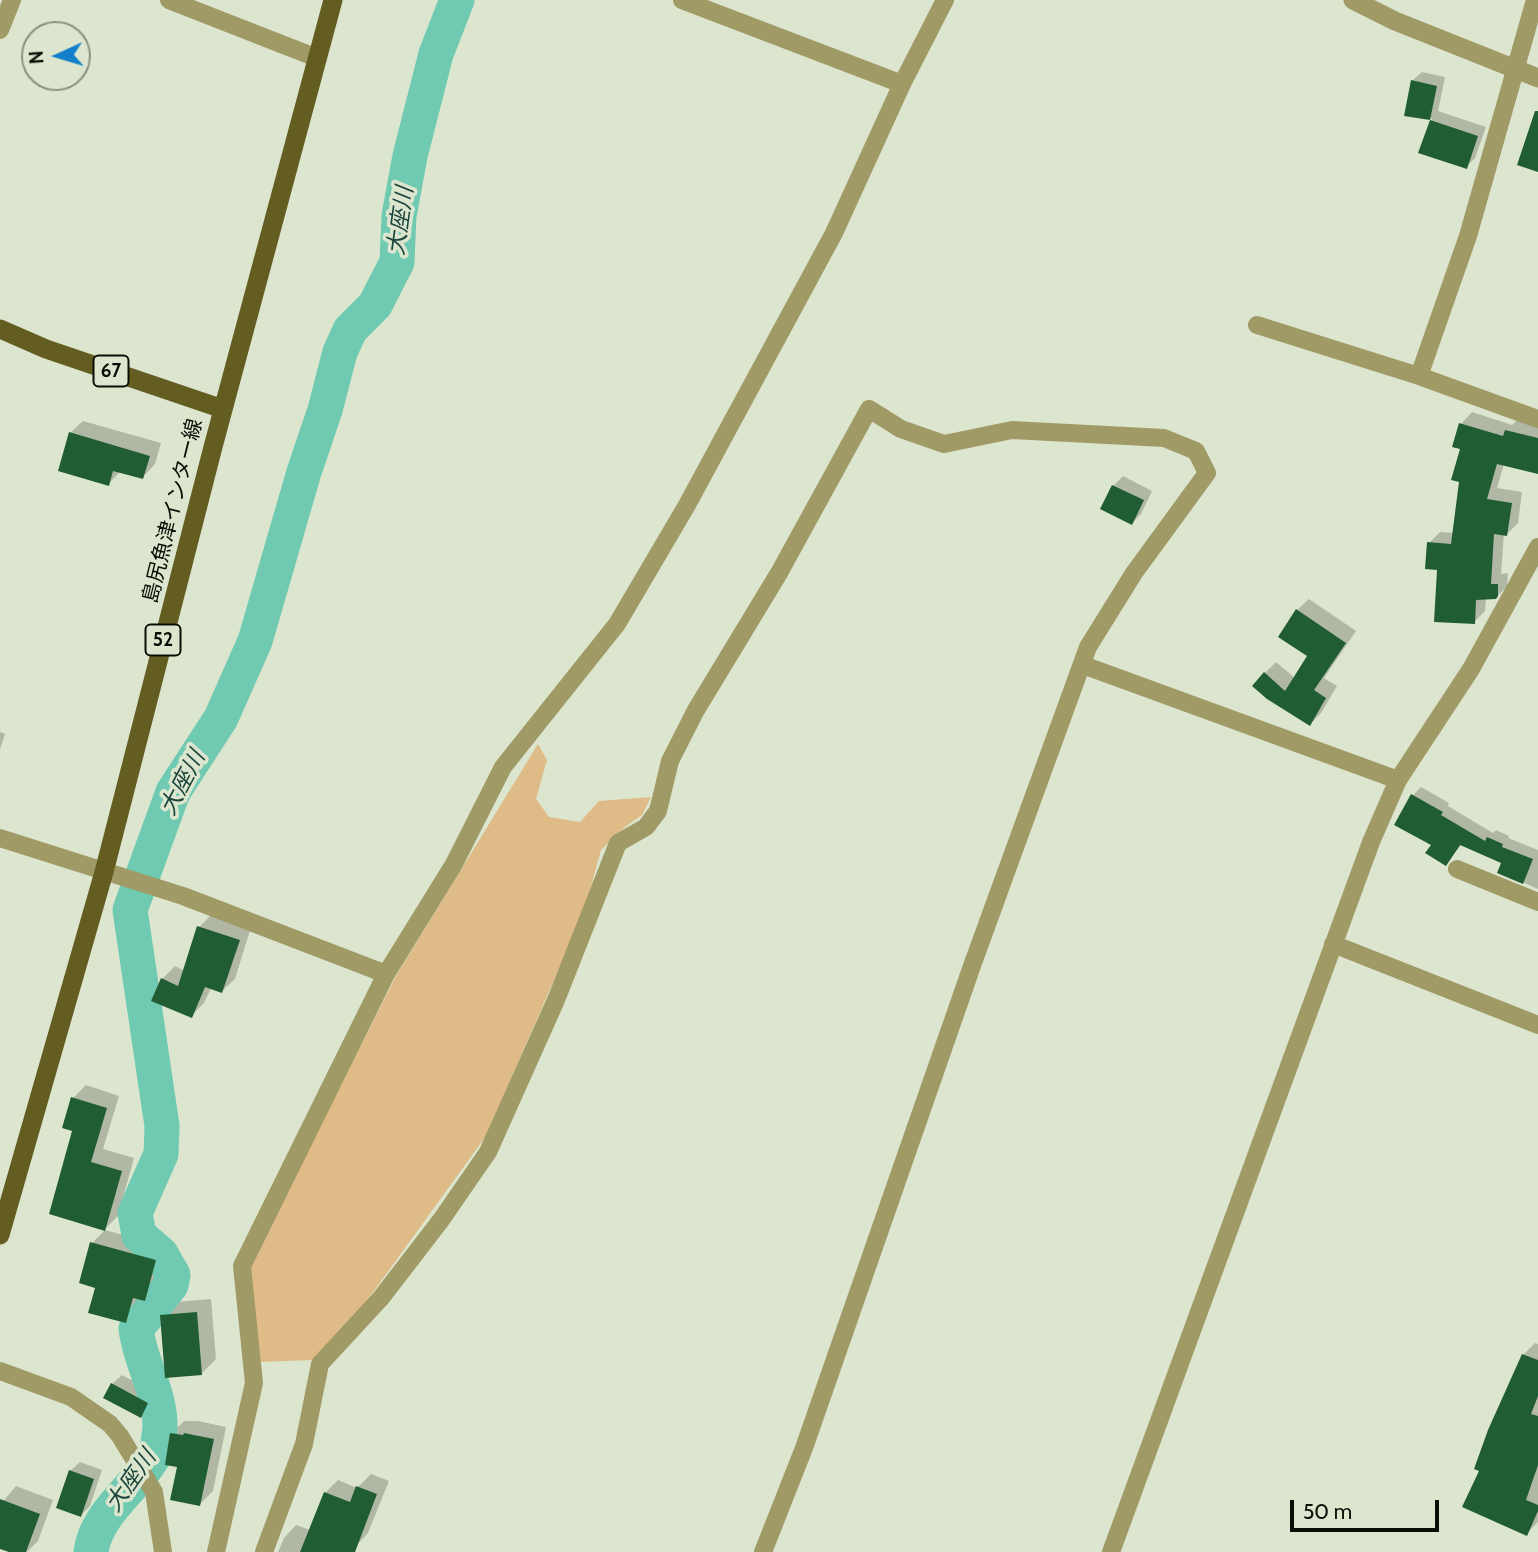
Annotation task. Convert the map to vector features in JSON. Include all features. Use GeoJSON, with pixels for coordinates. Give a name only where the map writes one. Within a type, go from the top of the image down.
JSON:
{"type":"FeatureCollection","features":[{"type":"Feature","properties":{"kind":"main road","name":"島尻魚津インター線"},"geometry":{"type":"LineString","coordinates":[[0,1235],[104,872],[223,409],[333,0]]}},
{"type":"Feature","properties":{"kind":"main road","name":"67"},"geometry":{"type":"LineString","coordinates":[[0,329],[46,349],[223,409]]}},
{"type":"Feature","properties":{"kind":"street"},"geometry":{"type":"LineString","coordinates":[[0,30],[12,0]]}},
{"type":"Feature","properties":{"kind":"street"},"geometry":{"type":"LineString","coordinates":[[169,0],[317,58]]}},
{"type":"Feature","properties":{"kind":"street"},"geometry":{"type":"LineString","coordinates":[[682,0],[902,84]]}},
{"type":"Feature","properties":{"kind":"street"},"geometry":{"type":"LineString","coordinates":[[216,1552],[254,1383],[242,1266],[386,974],[454,864],[503,767],[617,624],[688,505],[834,233],[902,84],[946,0]]}},
{"type":"Feature","properties":{"kind":"street"},"geometry":{"type":"LineString","coordinates":[[1353,0],[1395,21],[1538,78]]}},
{"type":"Feature","properties":{"kind":"street"},"geometry":{"type":"LineString","coordinates":[[1419,376],[1468,236],[1535,0]]}},
{"type":"Feature","properties":{"kind":"street"},"geometry":{"type":"LineString","coordinates":[[1258,325],[1419,376],[1538,419]]}},
{"type":"Feature","properties":{"kind":"street"},"geometry":{"type":"LineString","coordinates":[[264,1552],[304,1444],[320,1364],[381,1298],[441,1220],[488,1152],[556,1000],[618,844],[646,827],[658,811],[670,761],[695,710],[779,573],[869,409],[901,429],[944,444],[1012,430],[1164,439],[1196,452],[1207,473],[1134,573],[1088,648],[973,963],[804,1448],[763,1552]]}},
{"type":"Feature","properties":{"kind":"street"},"geometry":{"type":"LineString","coordinates":[[1111,1552],[1371,842],[1398,780],[1471,669],[1538,547]]}},
{"type":"Feature","properties":{"kind":"street"},"geometry":{"type":"LineString","coordinates":[[1083,666],[1398,780]]}},
{"type":"Feature","properties":{"kind":"street"},"geometry":{"type":"LineString","coordinates":[[0,838],[183,896],[386,974]]}},
{"type":"Feature","properties":{"kind":"street"},"geometry":{"type":"LineString","coordinates":[[1457,869],[1538,902]]}},
{"type":"Feature","properties":{"kind":"street"},"geometry":{"type":"LineString","coordinates":[[1333,944],[1538,1025]]}},
{"type":"Feature","properties":{"kind":"street"},"geometry":{"type":"LineString","coordinates":[[0,1371],[71,1396],[110,1424],[154,1492],[163,1552]]}},
{"type":"Feature","properties":{"kind":"shaded area"},"geometry":{"type":"Polygon","coordinates":[[[538,744],[547,760],[536,799],[549,817],[580,822],[599,801],[651,797],[642,815],[601,850],[585,909],[486,1136],[353,1320],[312,1360],[260,1362],[250,1264],[396,976],[538,744]]]}},
{"type":"Feature","properties":{"kind":"building"},"geometry":{"type":"Polygon","coordinates":[[[1411,80],[1437,86],[1430,120],[1404,116],[1411,80]]]}},
{"type":"Feature","properties":{"kind":"building"},"geometry":{"type":"Polygon","coordinates":[[[1535,111],[1538,111],[1538,172],[1517,165],[1535,111]]]}},
{"type":"Feature","properties":{"kind":"building"},"geometry":{"type":"Polygon","coordinates":[[[1430,120],[1478,136],[1467,169],[1418,153],[1430,120]]]}},
{"type":"Feature","properties":{"kind":"building"},"geometry":{"type":"Polygon","coordinates":[[[1459,423],[1503,436],[1505,430],[1538,438],[1538,474],[1497,464],[1487,499],[1512,503],[1507,536],[1494,534],[1491,584],[1498,584],[1498,596],[1496,599],[1476,600],[1475,624],[1434,622],[1437,570],[1425,569],[1427,542],[1451,544],[1459,482],[1451,480],[1460,449],[1452,447],[1459,423]]]}},
{"type":"Feature","properties":{"kind":"building"},"geometry":{"type":"Polygon","coordinates":[[[69,432],[150,456],[143,479],[113,471],[109,486],[58,471],[69,432]]]}},
{"type":"Feature","properties":{"kind":"building"},"geometry":{"type":"Polygon","coordinates":[[[1112,485],[1144,500],[1132,525],[1100,509],[1112,485]]]}},
{"type":"Feature","properties":{"kind":"building"},"geometry":{"type":"Polygon","coordinates":[[[1296,609],[1346,643],[1314,690],[1326,698],[1310,726],[1267,699],[1252,686],[1264,672],[1285,691],[1307,656],[1278,637],[1296,609]]]}},
{"type":"Feature","properties":{"kind":"building"},"geometry":{"type":"Polygon","coordinates":[[[1411,794],[1485,841],[1487,837],[1503,844],[1502,847],[1533,859],[1523,884],[1497,873],[1501,863],[1460,845],[1446,866],[1425,853],[1431,845],[1394,825],[1411,794]]]}},
{"type":"Feature","properties":{"kind":"building"},"geometry":{"type":"Polygon","coordinates":[[[197,926],[240,940],[222,993],[205,987],[192,1018],[151,1001],[161,978],[178,986],[197,926]]]}},
{"type":"Feature","properties":{"kind":"building"},"geometry":{"type":"Polygon","coordinates":[[[71,1097],[107,1108],[91,1162],[122,1171],[105,1231],[49,1214],[72,1131],[62,1128],[71,1097]]]}},
{"type":"Feature","properties":{"kind":"building"},"geometry":{"type":"Polygon","coordinates":[[[90,1242],[156,1260],[145,1301],[133,1298],[126,1323],[88,1313],[95,1288],[79,1283],[90,1242]]]}},
{"type":"Feature","properties":{"kind":"building"},"geometry":{"type":"Polygon","coordinates":[[[197,1312],[202,1375],[165,1378],[160,1315],[197,1312]]]}},
{"type":"Feature","properties":{"kind":"building"},"geometry":{"type":"Polygon","coordinates":[[[1522,1354],[1538,1360],[1538,1396],[1531,1414],[1538,1416],[1538,1465],[1526,1500],[1538,1505],[1538,1511],[1527,1536],[1462,1507],[1479,1471],[1474,1469],[1488,1430],[1522,1354]]]}},
{"type":"Feature","properties":{"kind":"building"},"geometry":{"type":"Polygon","coordinates":[[[111,1383],[148,1403],[141,1418],[103,1398],[111,1383]]]}},
{"type":"Feature","properties":{"kind":"building"},"geometry":{"type":"Polygon","coordinates":[[[170,1433],[214,1439],[200,1506],[170,1500],[177,1467],[165,1465],[170,1433]]]}},
{"type":"Feature","properties":{"kind":"building"},"geometry":{"type":"Polygon","coordinates":[[[69,1470],[94,1479],[81,1517],[56,1508],[69,1470]]]}},
{"type":"Feature","properties":{"kind":"building"},"geometry":{"type":"Polygon","coordinates":[[[356,1486],[377,1494],[355,1552],[300,1552],[324,1492],[350,1502],[356,1486]]]}},
{"type":"Feature","properties":{"kind":"building"},"geometry":{"type":"Polygon","coordinates":[[[0,1499],[40,1514],[26,1552],[0,1549],[0,1499]]]}},
{"type":"Feature","properties":{"kind":"waterway","name":"大座川"},"geometry":{"type":"LineString","coordinates":[[91,1552],[94,1538],[109,1512],[156,1451],[159,1415],[136,1329],[171,1285],[173,1275],[161,1254],[139,1235],[135,1213],[161,1154],[162,1126],[130,910],[173,792],[221,718],[255,641],[340,352],[350,330],[375,305],[397,262],[399,216],[410,156],[436,54],[457,0]]}}]}
